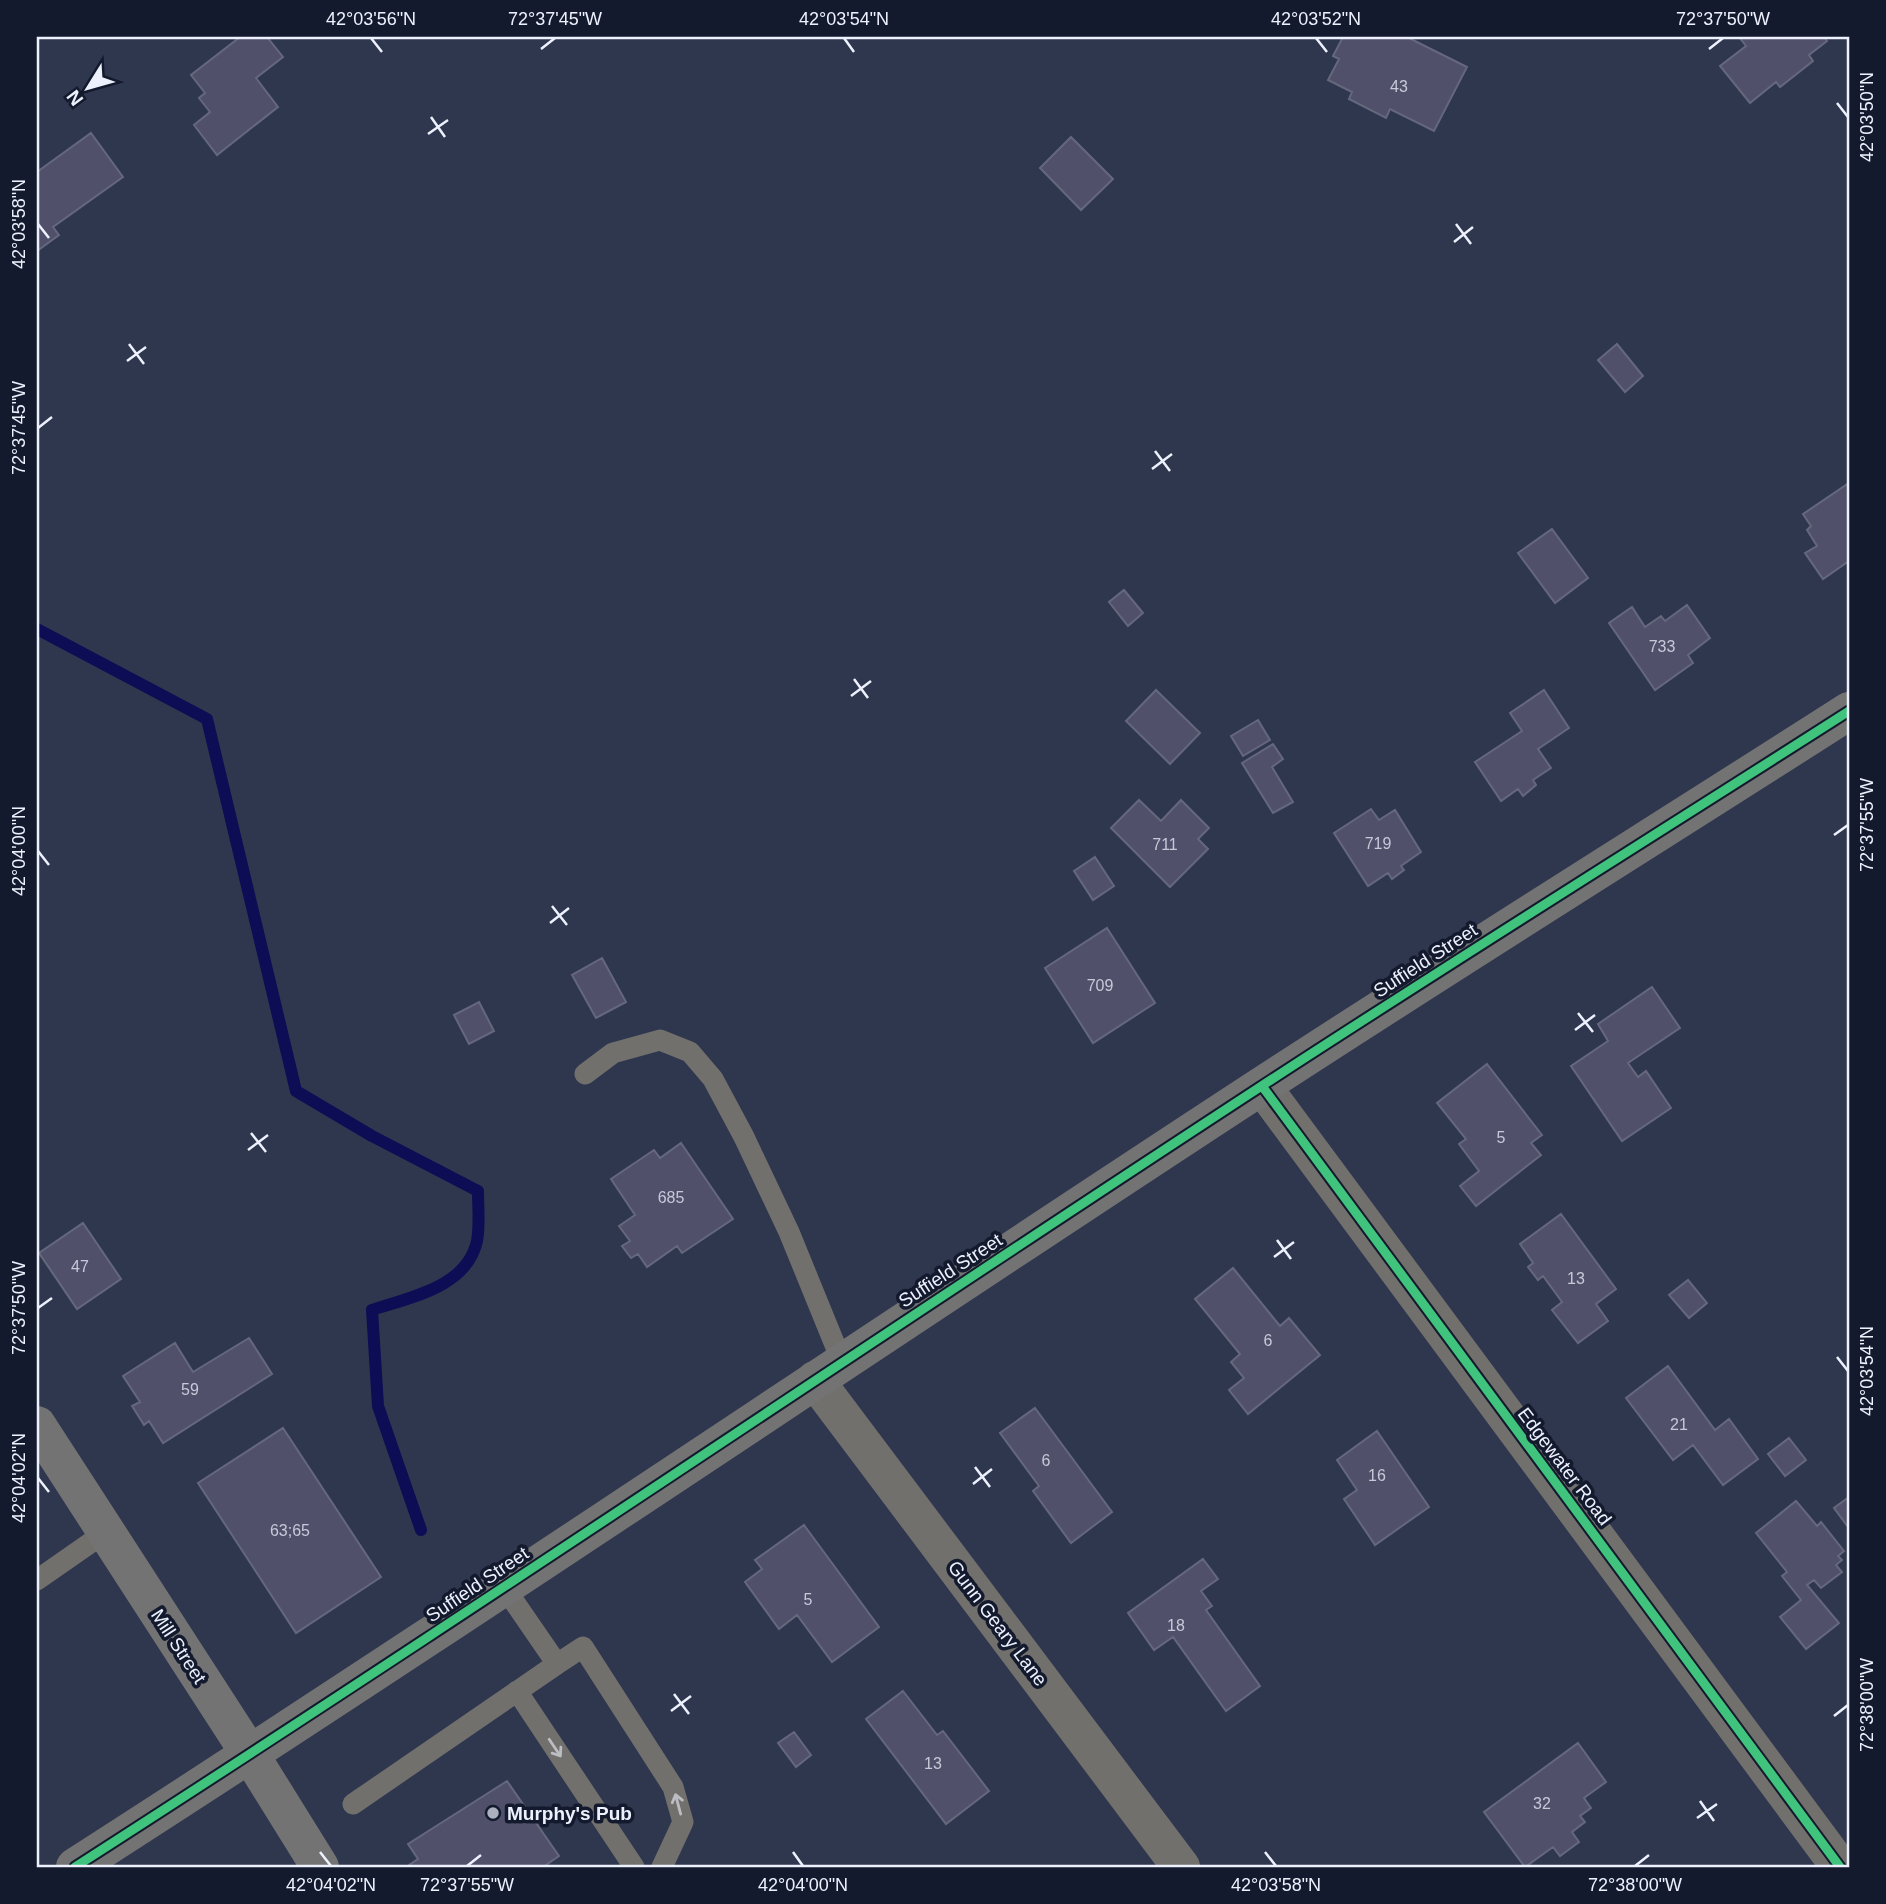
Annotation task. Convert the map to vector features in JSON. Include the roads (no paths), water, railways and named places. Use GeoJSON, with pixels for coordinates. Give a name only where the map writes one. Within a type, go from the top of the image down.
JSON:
{"type":"FeatureCollection","features":[{"type":"Feature","properties":{"kind":"main road","name":"Suffield Street"},"geometry":{"type":"LineString","coordinates":[[84,1864],[1262,1086],[1849,711]]}},
{"type":"Feature","properties":{"kind":"main road","name":"Mill Street"},"geometry":{"type":"LineString","coordinates":[[37,1425],[320,1867]]}},
{"type":"Feature","properties":{"kind":"street","name":"Edgewater Road"},"geometry":{"type":"LineString","coordinates":[[1262,1086],[1840,1867]]}},
{"type":"Feature","properties":{"kind":"street","name":"Gunn Geary Lane"},"geometry":{"type":"LineString","coordinates":[[829,1371],[1181,1867]]}},
{"type":"Feature","properties":{"kind":"lane"},"geometry":{"type":"LineString","coordinates":[[584,1074],[613,1053],[660,1040],[690,1052],[713,1079],[744,1137],[789,1233],[829,1371]]}},
{"type":"Feature","properties":{"kind":"lane"},"geometry":{"type":"LineString","coordinates":[[37,1580],[106,1532]]}},
{"type":"Feature","properties":{"kind":"lane"},"geometry":{"type":"LineString","coordinates":[[504,1587],[557,1664]]}},
{"type":"Feature","properties":{"kind":"lane"},"geometry":{"type":"LineString","coordinates":[[354,1804],[583,1647],[673,1787],[683,1822],[662,1867]]}},
{"type":"Feature","properties":{"kind":"lane"},"geometry":{"type":"LineString","coordinates":[[517,1691],[634,1867]]}},
{"type":"Feature","properties":{"kind":"waterway"},"geometry":{"type":"LineString","coordinates":[[37,629],[207,719],[296,1091],[372,1136],[478,1191],[477,1241],[471,1257],[462,1269],[450,1280],[420,1295],[372,1310],[378,1406],[421,1530]]}},
{"type":"Feature","properties":{"kind":"place","name":"Murphy's Pub"},"geometry":{"type":"Point","coordinates":[493,1813]}}]}
